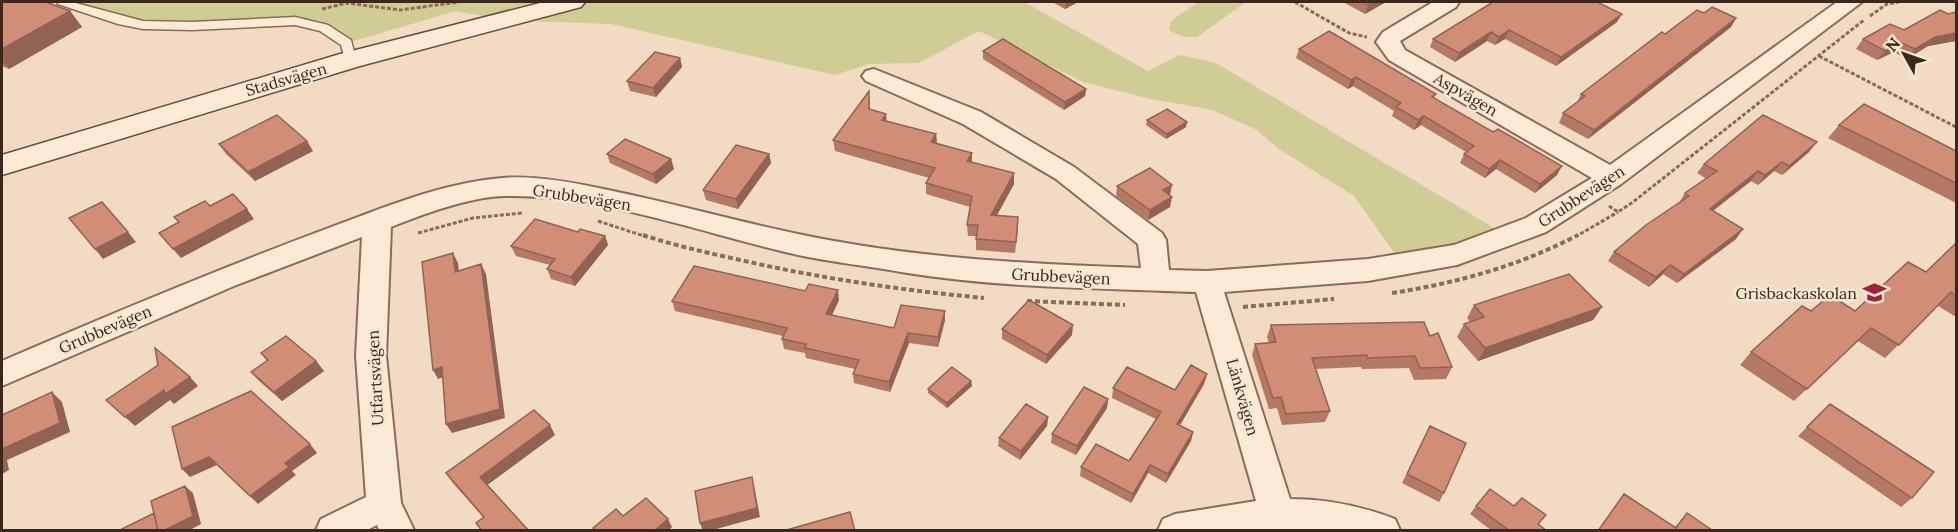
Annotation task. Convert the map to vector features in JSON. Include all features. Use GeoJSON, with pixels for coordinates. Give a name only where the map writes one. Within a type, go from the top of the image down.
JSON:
{"type":"FeatureCollection","features":[{"type":"Feature","properties":{"kind":"main road","name":"Stadsvägen"},"geometry":{"type":"LineString","coordinates":[[2,165],[350,60],[572,2]]}},
{"type":"Feature","properties":{"kind":"street"},"geometry":{"type":"LineString","coordinates":[[1388,42],[1390,36],[1448,2]]}},
{"type":"Feature","properties":{"kind":"street","name":"Grubbevägen"},"geometry":{"type":"LineString","coordinates":[[2,374],[224,278],[376,236],[440,199],[504,188],[562,191],[656,209],[800,245],[905,262],[1018,274],[1155,280],[1212,294],[1457,255],[1536,225],[1600,186],[1851,2]]}},
{"type":"Feature","properties":{"kind":"street","name":"Aspvägen"},"geometry":{"type":"LineString","coordinates":[[1388,42],[1397,55],[1600,186]]}},
{"type":"Feature","properties":{"kind":"street"},"geometry":{"type":"LineString","coordinates":[[874,76],[972,118],[1065,173],[1152,240],[1155,280]]}},
{"type":"Feature","properties":{"kind":"street","name":"Utfartsvägen"},"geometry":{"type":"LineString","coordinates":[[376,236],[371,356],[391,518]]}},
{"type":"Feature","properties":{"kind":"street","name":"Länkvägen"},"geometry":{"type":"LineString","coordinates":[[1212,294],[1277,513]]}},
{"type":"Feature","properties":{"kind":"street"},"geometry":{"type":"LineString","coordinates":[[1175,531],[1218,521],[1277,513],[1327,515],[1383,531]]}},
{"type":"Feature","properties":{"kind":"street"},"geometry":{"type":"LineString","coordinates":[[333,531],[391,518]]}},
{"type":"Feature","properties":{"kind":"lane"},"geometry":{"type":"LineString","coordinates":[[62,2],[122,21],[143,25],[192,26],[295,21],[324,28],[347,43],[350,60]]}},
{"type":"Feature","properties":{"kind":"path"},"geometry":{"type":"LineString","coordinates":[[272,21],[347,3],[400,10],[459,2]]}},
{"type":"Feature","properties":{"kind":"path"},"geometry":{"type":"LineString","coordinates":[[1295,2],[1349,33],[1388,42]]}},
{"type":"Feature","properties":{"kind":"path"},"geometry":{"type":"LineString","coordinates":[[1388,293],[1458,281],[1507,268],[1567,242],[1618,212],[1876,11],[1887,4],[1899,2]]}},
{"type":"Feature","properties":{"kind":"path"},"geometry":{"type":"LineString","coordinates":[[1794,44],[1956,127]]}},
{"type":"Feature","properties":{"kind":"path"},"geometry":{"type":"LineString","coordinates":[[1600,186],[1618,212]]}},
{"type":"Feature","properties":{"kind":"path"},"geometry":{"type":"LineString","coordinates":[[376,236],[507,212],[527,213]]}},
{"type":"Feature","properties":{"kind":"path"},"geometry":{"type":"LineString","coordinates":[[589,220],[664,242],[762,266],[913,292],[988,298]]}},
{"type":"Feature","properties":{"kind":"path"},"geometry":{"type":"LineString","coordinates":[[1212,294],[1240,307],[1335,299]]}},
{"type":"Feature","properties":{"kind":"path"},"geometry":{"type":"LineString","coordinates":[[1020,301],[1130,305]]}},
{"type":"Feature","properties":{"kind":"shaded area"},"geometry":{"type":"Polygon","coordinates":[[[62,2],[1024,2],[1148,71],[1180,55],[1216,63],[1508,236],[1403,265],[1354,196],[1279,149],[1257,130],[1213,110],[1151,99],[1083,82],[979,31],[919,63],[869,64],[835,75],[611,24],[503,20],[456,11],[347,43],[324,28],[295,21],[162,26],[90,12],[62,2]]]}},
{"type":"Feature","properties":{"kind":"shaded area"},"geometry":{"type":"Polygon","coordinates":[[[1198,2],[1246,2],[1197,37],[1183,37],[1169,30],[1171,21],[1198,2]]]}},
{"type":"Feature","properties":{"kind":"building"},"geometry":{"type":"Polygon","coordinates":[[[2,2],[46,2],[70,11],[2,49],[2,2]]]}},
{"type":"Feature","properties":{"kind":"building"},"geometry":{"type":"Polygon","coordinates":[[[1493,2],[1597,2],[1622,14],[1561,57],[1509,30],[1499,37],[1491,32],[1459,53],[1433,39],[1493,2]]]}},
{"type":"Feature","properties":{"kind":"building"},"geometry":{"type":"Polygon","coordinates":[[[1712,7],[1736,18],[1594,130],[1563,113],[1585,96],[1581,94],[1662,32],[1665,34],[1697,10],[1704,13],[1712,7]]]}},
{"type":"Feature","properties":{"kind":"building"},"geometry":{"type":"Polygon","coordinates":[[[1940,10],[1948,14],[1956,12],[1956,33],[1935,37],[1915,49],[1902,43],[1885,51],[1863,39],[1890,24],[1904,30],[1940,10]]]}},
{"type":"Feature","properties":{"kind":"building"},"geometry":{"type":"Polygon","coordinates":[[[1329,31],[1436,94],[1432,97],[1493,132],[1498,129],[1562,166],[1540,184],[1500,160],[1489,169],[1464,154],[1474,146],[1424,116],[1418,120],[1396,107],[1401,103],[1356,77],[1351,80],[1299,49],[1329,31]]]}},
{"type":"Feature","properties":{"kind":"building"},"geometry":{"type":"Polygon","coordinates":[[[1003,39],[1086,89],[1065,102],[983,51],[1003,39]]]}},
{"type":"Feature","properties":{"kind":"building"},"geometry":{"type":"Polygon","coordinates":[[[655,52],[680,58],[653,88],[627,81],[655,52]]]}},
{"type":"Feature","properties":{"kind":"building"},"geometry":{"type":"Polygon","coordinates":[[[869,91],[869,109],[886,114],[882,120],[936,134],[931,142],[972,153],[967,161],[1014,173],[991,215],[1018,217],[1016,242],[976,239],[978,225],[967,225],[972,196],[926,183],[935,168],[833,140],[869,91]]]}},
{"type":"Feature","properties":{"kind":"building"},"geometry":{"type":"Polygon","coordinates":[[[1864,104],[1956,151],[1956,183],[1839,125],[1864,104]]]}},
{"type":"Feature","properties":{"kind":"building"},"geometry":{"type":"Polygon","coordinates":[[[1167,109],[1187,122],[1167,134],[1147,120],[1167,109]]]}},
{"type":"Feature","properties":{"kind":"building"},"geometry":{"type":"Polygon","coordinates":[[[277,115],[307,141],[248,172],[219,144],[277,115]]]}},
{"type":"Feature","properties":{"kind":"building"},"geometry":{"type":"Polygon","coordinates":[[[1763,115],[1817,142],[1789,166],[1782,162],[1765,175],[1758,171],[1710,209],[1743,229],[1684,274],[1670,265],[1656,277],[1614,252],[1646,225],[1689,196],[1685,193],[1717,171],[1704,164],[1763,115]]]}},
{"type":"Feature","properties":{"kind":"building"},"geometry":{"type":"Polygon","coordinates":[[[625,139],[671,159],[653,174],[607,154],[625,139]]]}},
{"type":"Feature","properties":{"kind":"building"},"geometry":{"type":"Polygon","coordinates":[[[736,145],[769,154],[736,199],[703,190],[736,145]]]}},
{"type":"Feature","properties":{"kind":"building"},"geometry":{"type":"Polygon","coordinates":[[[1150,168],[1172,185],[1163,190],[1172,197],[1150,210],[1117,186],[1150,168]]]}},
{"type":"Feature","properties":{"kind":"building"},"geometry":{"type":"Polygon","coordinates":[[[233,194],[247,209],[173,249],[159,233],[179,222],[174,217],[205,201],[210,206],[233,194]]]}},
{"type":"Feature","properties":{"kind":"building"},"geometry":{"type":"Polygon","coordinates":[[[102,202],[128,232],[95,249],[69,218],[102,202]]]}},
{"type":"Feature","properties":{"kind":"building"},"geometry":{"type":"Polygon","coordinates":[[[535,219],[578,232],[580,229],[605,236],[571,277],[547,269],[555,259],[511,246],[535,219]]]}},
{"type":"Feature","properties":{"kind":"building"},"geometry":{"type":"Polygon","coordinates":[[[1956,243],[1956,296],[1951,292],[1899,345],[1871,328],[1807,389],[1751,352],[1802,306],[1811,311],[1830,295],[1855,311],[1908,262],[1926,272],[1956,243]]]}},
{"type":"Feature","properties":{"kind":"building"},"geometry":{"type":"Polygon","coordinates":[[[453,253],[455,272],[481,264],[500,409],[446,424],[442,367],[433,370],[422,262],[453,253]]]}},
{"type":"Feature","properties":{"kind":"building"},"geometry":{"type":"Polygon","coordinates":[[[694,266],[805,291],[809,284],[838,290],[826,314],[894,328],[901,305],[945,311],[938,337],[908,333],[889,382],[853,374],[859,360],[805,348],[806,344],[782,339],[787,328],[672,301],[694,266]]]}},
{"type":"Feature","properties":{"kind":"building"},"geometry":{"type":"Polygon","coordinates":[[[1569,274],[1602,307],[1485,348],[1464,324],[1484,317],[1474,305],[1569,274]]]}},
{"type":"Feature","properties":{"kind":"building"},"geometry":{"type":"Polygon","coordinates":[[[1029,300],[1073,325],[1047,355],[1002,329],[1029,300]]]}},
{"type":"Feature","properties":{"kind":"building"},"geometry":{"type":"Polygon","coordinates":[[[1424,322],[1430,336],[1438,333],[1452,367],[1420,368],[1415,356],[1367,358],[1367,355],[1312,358],[1330,411],[1286,414],[1281,397],[1273,398],[1255,344],[1276,342],[1271,325],[1424,322]]]}},
{"type":"Feature","properties":{"kind":"building"},"geometry":{"type":"Polygon","coordinates":[[[286,336],[316,361],[274,392],[251,372],[268,360],[261,353],[286,336]]]}},
{"type":"Feature","properties":{"kind":"building"},"geometry":{"type":"Polygon","coordinates":[[[155,348],[190,377],[165,394],[164,390],[125,417],[106,400],[158,365],[155,348]]]}},
{"type":"Feature","properties":{"kind":"building"},"geometry":{"type":"Polygon","coordinates":[[[1191,365],[1207,374],[1177,424],[1193,432],[1168,474],[1150,465],[1133,494],[1081,467],[1096,444],[1129,461],[1161,412],[1113,388],[1127,367],[1175,390],[1191,365]]]}},
{"type":"Feature","properties":{"kind":"building"},"geometry":{"type":"Polygon","coordinates":[[[952,367],[971,381],[947,403],[928,389],[952,367]]]}},
{"type":"Feature","properties":{"kind":"building"},"geometry":{"type":"Polygon","coordinates":[[[1084,387],[1108,399],[1077,446],[1052,434],[1084,387]]]}},
{"type":"Feature","properties":{"kind":"building"},"geometry":{"type":"Polygon","coordinates":[[[251,391],[310,444],[285,463],[289,467],[250,496],[209,457],[182,469],[172,427],[251,391]]]}},
{"type":"Feature","properties":{"kind":"building"},"geometry":{"type":"Polygon","coordinates":[[[52,392],[60,423],[2,449],[2,415],[52,392]]]}},
{"type":"Feature","properties":{"kind":"building"},"geometry":{"type":"Polygon","coordinates":[[[1026,404],[1048,417],[1021,451],[999,438],[1026,404]]]}},
{"type":"Feature","properties":{"kind":"building"},"geometry":{"type":"Polygon","coordinates":[[[1830,404],[1934,472],[1912,498],[1807,427],[1830,404]]]}},
{"type":"Feature","properties":{"kind":"building"},"geometry":{"type":"Polygon","coordinates":[[[534,410],[550,425],[480,477],[529,531],[482,531],[476,523],[484,517],[446,473],[534,410]]]}},
{"type":"Feature","properties":{"kind":"building"},"geometry":{"type":"Polygon","coordinates":[[[1430,426],[1466,443],[1444,493],[1407,474],[1430,426]]]}},
{"type":"Feature","properties":{"kind":"building"},"geometry":{"type":"Polygon","coordinates":[[[752,477],[757,508],[700,523],[695,491],[752,477]]]}},
{"type":"Feature","properties":{"kind":"building"},"geometry":{"type":"Polygon","coordinates":[[[185,486],[193,516],[163,531],[158,531],[151,501],[185,486]]]}},
{"type":"Feature","properties":{"kind":"building"},"geometry":{"type":"Polygon","coordinates":[[[1490,489],[1514,506],[1522,498],[1546,515],[1538,524],[1547,531],[1510,531],[1476,506],[1490,489]]]}},
{"type":"Feature","properties":{"kind":"building"},"geometry":{"type":"Polygon","coordinates":[[[1624,494],[1676,528],[1687,513],[1712,530],[1598,531],[1624,494]]]}},
{"type":"Feature","properties":{"kind":"building"},"geometry":{"type":"Polygon","coordinates":[[[646,498],[668,519],[654,531],[596,531],[593,528],[616,509],[623,516],[646,498]]]}},
{"type":"Feature","properties":{"kind":"building"},"geometry":{"type":"Polygon","coordinates":[[[850,512],[855,531],[783,531],[850,512]]]}},
{"type":"Feature","properties":{"kind":"building"},"geometry":{"type":"Polygon","coordinates":[[[154,513],[158,531],[118,531],[154,513]]]}},
{"type":"Feature","properties":{"kind":"place","name":"Grisbackaskolan"},"geometry":{"type":"Point","coordinates":[1875,293]}}]}
